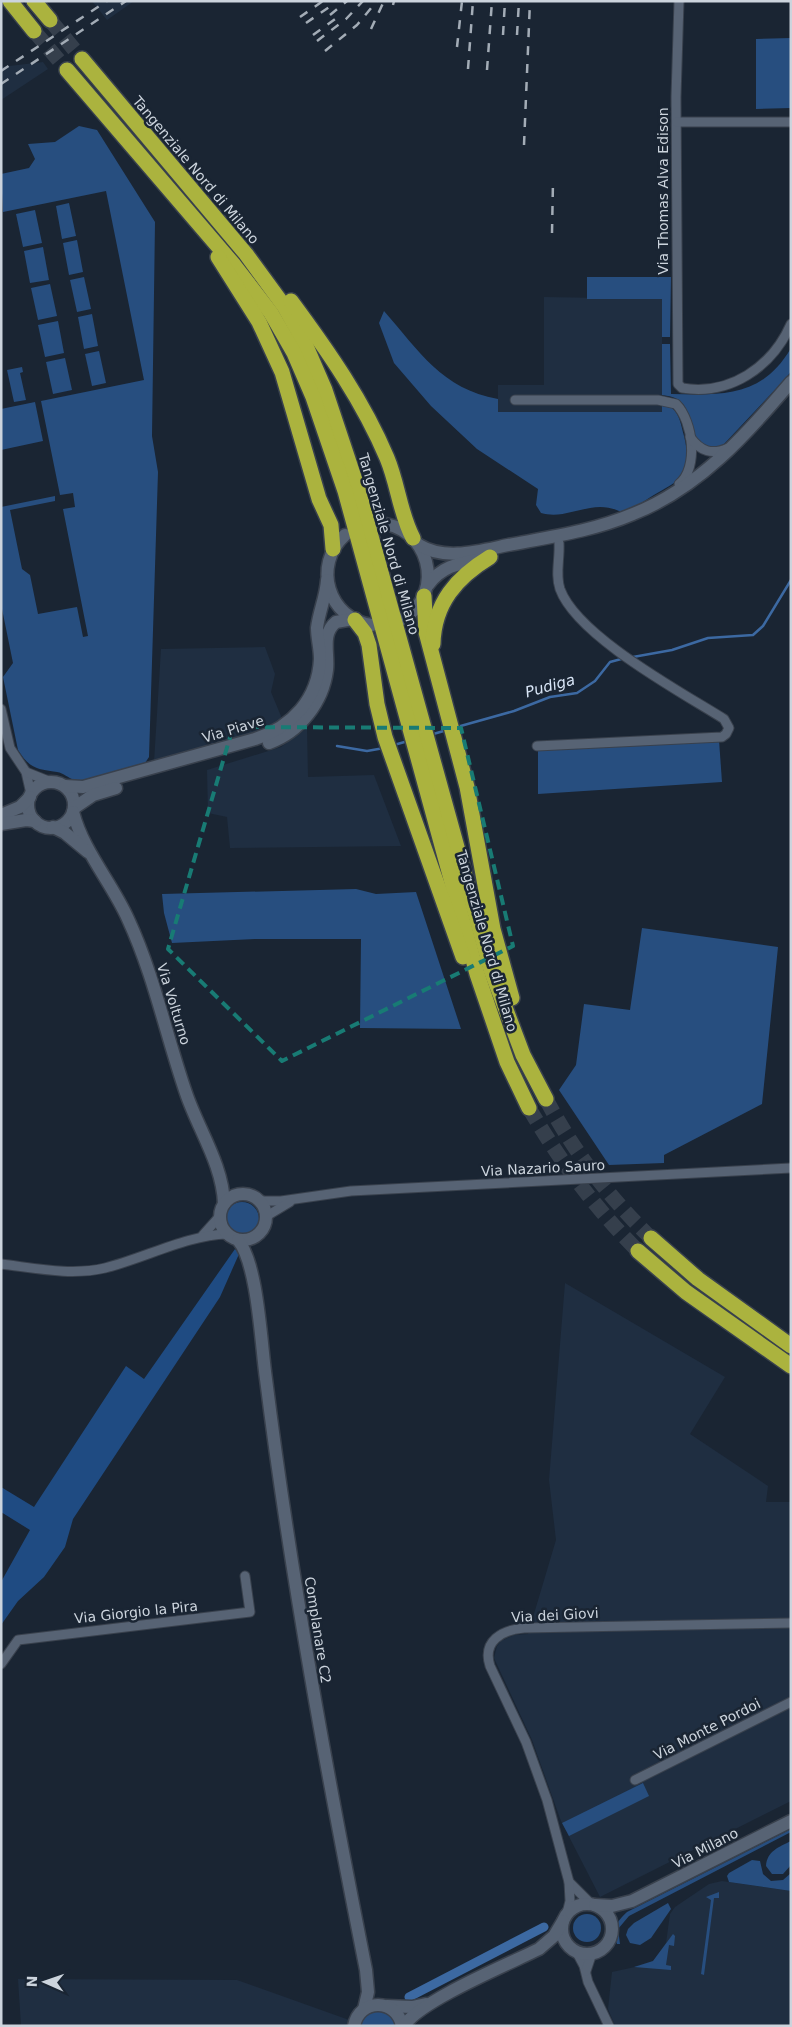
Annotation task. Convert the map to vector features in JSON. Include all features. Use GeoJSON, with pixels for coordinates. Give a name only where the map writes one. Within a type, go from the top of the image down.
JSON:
{"type":"FeatureCollection","features":[{"type":"Feature","properties":{"kind":"highway"},"geometry":{"type":"LineString","coordinates":[[10,1],[34,31]]}},
{"type":"Feature","properties":{"kind":"highway"},"geometry":{"type":"LineString","coordinates":[[34,1],[50,20]]}},
{"type":"Feature","properties":{"kind":"highway","name":"Tangenziale Nord di Milano"},"geometry":{"type":"LineString","coordinates":[[82,59],[246,254],[278,298],[296,327],[325,390],[358,489],[420,743],[489,1012],[507,1062],[529,1108],[503,1066],[492,1039],[385,737],[377,704],[369,645],[365,633],[354,620]]}},
{"type":"Feature","properties":{"kind":"highway","name":"Tangenziale Nord di Milano"},"geometry":{"type":"LineString","coordinates":[[67,70],[234,265],[271,313],[306,380],[342,482],[416,726]]}},
{"type":"Feature","properties":{"kind":"highway"},"geometry":{"type":"LineString","coordinates":[[196,222],[258,322],[276,355],[295,410],[319,499],[331,525],[334,549]]}},
{"type":"Feature","properties":{"kind":"highway"},"geometry":{"type":"LineString","coordinates":[[246,254],[286,296],[345,377],[384,452],[416,541]]}},
{"type":"Feature","properties":{"kind":"highway"},"geometry":{"type":"LineString","coordinates":[[432,658],[433,633],[443,602],[461,577],[490,557]]}},
{"type":"Feature","properties":{"kind":"highway"},"geometry":{"type":"LineString","coordinates":[[426,590],[424,624],[432,658]]}},
{"type":"Feature","properties":{"kind":"highway","name":"Tangenziale Nord di Milano"},"geometry":{"type":"LineString","coordinates":[[420,743],[491,970],[523,1055],[546,1099],[501,962],[475,823],[432,658]]}},
{"type":"Feature","properties":{"kind":"highway"},"geometry":{"type":"LineString","coordinates":[[651,1238],[705,1284],[791,1346]]}},
{"type":"Feature","properties":{"kind":"highway"},"geometry":{"type":"LineString","coordinates":[[638,1251],[686,1292],[791,1366]]}},
{"type":"Feature","properties":{"kind":"street","name":"Via Thomas Alva Edison"},"geometry":{"type":"LineString","coordinates":[[679,1],[677,380],[682,388],[703,389],[720,386],[744,378],[762,367],[773,354],[791,324]]}},
{"type":"Feature","properties":{"kind":"street"},"geometry":{"type":"LineString","coordinates":[[677,122],[791,122]]}},
{"type":"Feature","properties":{"kind":"street"},"geometry":{"type":"LineString","coordinates":[[377,523],[394,526],[430,551],[444,553],[473,552],[580,531],[616,520],[645,508],[693,479],[735,446],[791,382]]}},
{"type":"Feature","properties":{"kind":"street"},"geometry":{"type":"LineString","coordinates":[[402,619],[414,611],[435,575],[446,568],[560,543],[618,527],[648,514],[684,493],[740,450],[791,392]]}},
{"type":"Feature","properties":{"kind":"street"},"geometry":{"type":"LineString","coordinates":[[515,400],[669,401],[682,410],[689,435],[692,461],[687,476],[678,485],[650,501],[645,508]]}},
{"type":"Feature","properties":{"kind":"street"},"geometry":{"type":"LineString","coordinates":[[689,435],[698,446],[708,452],[720,452],[735,446]]}},
{"type":"Feature","properties":{"kind":"street"},"geometry":{"type":"LineString","coordinates":[[334,549],[345,535]]}},
{"type":"Feature","properties":{"kind":"street"},"geometry":{"type":"LineString","coordinates":[[416,541],[428,564],[426,590]]}},
{"type":"Feature","properties":{"kind":"street"},"geometry":{"type":"LineString","coordinates":[[537,746],[717,738],[726,734],[728,726],[724,719],[636,663],[586,623],[564,598],[558,580],[560,543]]}},
{"type":"Feature","properties":{"kind":"street","name":"Via Piave"},"geometry":{"type":"LineString","coordinates":[[64,786],[83,787],[255,740],[278,730],[291,720],[308,699],[318,675],[320,654],[318,625],[325,600],[328,564],[334,549]]}},
{"type":"Feature","properties":{"kind":"street"},"geometry":{"type":"LineString","coordinates":[[327,580],[336,604],[354,620],[372,625]]}},
{"type":"Feature","properties":{"kind":"street","name":"Via Piave"},"geometry":{"type":"LineString","coordinates":[[73,810],[87,798],[100,792],[264,745],[289,733],[310,713],[323,688],[328,666],[327,638],[330,629],[340,620],[354,620]]}},
{"type":"Feature","properties":{"kind":"street"},"geometry":{"type":"LineString","coordinates":[[1,709],[10,748],[26,772],[30,796],[29,810],[35,821]]}},
{"type":"Feature","properties":{"kind":"street"},"geometry":{"type":"LineString","coordinates":[[1,824],[26,820],[35,821],[53,828],[65,823],[73,810],[71,794],[64,786],[26,772]]}},
{"type":"Feature","properties":{"kind":"street"},"geometry":{"type":"LineString","coordinates":[[1,815],[20,807],[41,784],[51,782]]}},
{"type":"Feature","properties":{"kind":"street","name":"Via Volturno"},"geometry":{"type":"LineString","coordinates":[[73,810],[90,854],[110,885],[140,946],[186,1093],[218,1170],[224,1204]]}},
{"type":"Feature","properties":{"kind":"street","name":"Via Volturno"},"geometry":{"type":"LineString","coordinates":[[53,828],[65,833],[90,854]]}},
{"type":"Feature","properties":{"kind":"street","name":"Via Nazario Sauro"},"geometry":{"type":"LineString","coordinates":[[259,1201],[297,1199],[352,1191],[791,1168]]}},
{"type":"Feature","properties":{"kind":"street","name":"Via Volturno"},"geometry":{"type":"LineString","coordinates":[[218,1170],[243,1194]]}},
{"type":"Feature","properties":{"kind":"street"},"geometry":{"type":"LineString","coordinates":[[1,1264],[69,1272],[102,1269],[138,1259],[203,1235],[248,1240],[257,1235],[263,1227],[264,1210],[259,1201],[243,1194],[232,1197],[224,1204],[220,1216],[203,1235]]}},
{"type":"Feature","properties":{"kind":"street","name":"Via Nazario Sauro"},"geometry":{"type":"LineString","coordinates":[[265,1217],[297,1199]]}},
{"type":"Feature","properties":{"kind":"street"},"geometry":{"type":"LineString","coordinates":[[220,1216],[221,1226],[233,1237]]}},
{"type":"Feature","properties":{"kind":"street","name":"Complanare C2"},"geometry":{"type":"LineString","coordinates":[[254,1291],[257,1235]]}},
{"type":"Feature","properties":{"kind":"street","name":"Complanare C2"},"geometry":{"type":"LineString","coordinates":[[233,1237],[245,1250],[254,1291],[282,1502],[302,1627],[340,1841],[366,1970],[368,1992],[364,2009]]}},
{"type":"Feature","properties":{"kind":"street","name":"Via Giorgio la Pira"},"geometry":{"type":"LineString","coordinates":[[1,1664],[18,1640],[250,1612],[245,1576]]}},
{"type":"Feature","properties":{"kind":"street","name":"Via dei Giovi"},"geometry":{"type":"LineString","coordinates":[[569,1882],[557,1831],[538,1772],[489,1662],[488,1650],[493,1640],[506,1631],[524,1628],[791,1623]]}},
{"type":"Feature","properties":{"kind":"street","name":"Via Monte Pordoi"},"geometry":{"type":"LineString","coordinates":[[636,1780],[791,1702]]}},
{"type":"Feature","properties":{"kind":"street","name":"Via Milano"},"geometry":{"type":"LineString","coordinates":[[593,1904],[612,1906],[632,1901],[791,1821]]}},
{"type":"Feature","properties":{"kind":"street"},"geometry":{"type":"LineString","coordinates":[[539,1949],[564,1946],[592,1953],[605,1946],[612,1931],[608,1915],[569,1882]]}},
{"type":"Feature","properties":{"kind":"street"},"geometry":{"type":"LineString","coordinates":[[403,2026],[429,2003],[539,1949],[554,1936],[565,1917],[570,1901],[569,1882]]}},
{"type":"Feature","properties":{"kind":"street","name":"Via Milano"},"geometry":{"type":"LineString","coordinates":[[612,1931],[617,1916],[632,1901]]}},
{"type":"Feature","properties":{"kind":"street"},"geometry":{"type":"LineString","coordinates":[[593,1904],[578,1905],[565,1917],[564,1940],[574,1950],[609,2026]]}},
{"type":"Feature","properties":{"kind":"street"},"geometry":{"type":"LineString","coordinates":[[586,1974],[592,1953]]}},
{"type":"Feature","properties":{"kind":"street","name":"Complanare C2"},"geometry":{"type":"LineString","coordinates":[[366,1970],[384,2005],[399,2016],[403,2026]]}},
{"type":"Feature","properties":{"kind":"street"},"geometry":{"type":"LineString","coordinates":[[354,2026],[357,2017],[364,2009],[384,2005],[412,2007],[429,2003]]}},
{"type":"Feature","properties":{"kind":"highlighted area"},"geometry":{"type":"Polygon","coordinates":[[[233,727],[461,728],[513,946],[282,1061],[168,949],[233,727]]]}},
{"type":"Feature","properties":{"kind":"shaded area"},"geometry":{"type":"Polygon","coordinates":[[[92,1],[134,1],[107,20],[92,1]]]}},
{"type":"Feature","properties":{"kind":"shaded area"},"geometry":{"type":"Polygon","coordinates":[[[791,38],[791,108],[756,109],[756,39],[791,38]]]}},
{"type":"Feature","properties":{"kind":"shaded area"},"geometry":{"type":"Polygon","coordinates":[[[43,62],[48,69],[1,100],[1,67],[43,62]]]}},
{"type":"Feature","properties":{"kind":"shaded area"},"geometry":{"type":"Polygon","coordinates":[[[79,126],[97,130],[155,222],[152,436],[158,472],[149,757],[143,766],[109,776],[81,781],[34,767],[26,761],[18,750],[3,677],[13,663],[1,604],[1,507],[55,496],[55,501],[10,510],[22,569],[30,575],[38,614],[77,607],[83,637],[88,636],[63,509],[75,507],[73,493],[60,495],[41,401],[144,380],[106,191],[3,212],[1,174],[29,168],[35,159],[28,144],[55,142],[79,126]]]}},
{"type":"Feature","properties":{"kind":"shaded area"},"geometry":{"type":"Polygon","coordinates":[[[69,203],[76,236],[62,239],[56,206],[69,203]]]}},
{"type":"Feature","properties":{"kind":"shaded area"},"geometry":{"type":"Polygon","coordinates":[[[35,210],[42,243],[23,247],[16,214],[35,210]]]}},
{"type":"Feature","properties":{"kind":"shaded area"},"geometry":{"type":"Polygon","coordinates":[[[77,240],[83,272],[69,275],[63,243],[77,240]]]}},
{"type":"Feature","properties":{"kind":"shaded area"},"geometry":{"type":"Polygon","coordinates":[[[43,247],[49,280],[30,283],[24,251],[43,247]]]}},
{"type":"Feature","properties":{"kind":"shaded area"},"geometry":{"type":"Polygon","coordinates":[[[84,277],[91,309],[77,312],[70,280],[84,277]]]}},
{"type":"Feature","properties":{"kind":"shaded area"},"geometry":{"type":"Polygon","coordinates":[[[587,277],[671,277],[670,337],[662,337],[662,299],[587,299],[587,277]]]}},
{"type":"Feature","properties":{"kind":"shaded area"},"geometry":{"type":"Polygon","coordinates":[[[50,284],[57,316],[38,320],[31,288],[50,284]]]}},
{"type":"Feature","properties":{"kind":"shaded area"},"geometry":{"type":"Polygon","coordinates":[[[544,297],[662,299],[662,412],[498,412],[498,385],[544,385],[544,297]]]}},
{"type":"Feature","properties":{"kind":"shaded area"},"geometry":{"type":"Polygon","coordinates":[[[384,311],[421,354],[447,377],[461,387],[498,399],[498,412],[662,412],[662,405],[672,408],[679,417],[684,436],[687,450],[686,469],[677,481],[627,512],[623,513],[612,508],[602,507],[552,515],[541,513],[536,505],[538,489],[477,449],[431,406],[394,363],[379,323],[384,311]]]}},
{"type":"Feature","properties":{"kind":"shaded area"},"geometry":{"type":"Polygon","coordinates":[[[92,314],[98,346],[84,349],[78,317],[92,314]]]}},
{"type":"Feature","properties":{"kind":"shaded area"},"geometry":{"type":"Polygon","coordinates":[[[58,321],[64,353],[45,357],[38,325],[58,321]]]}},
{"type":"Feature","properties":{"kind":"shaded area"},"geometry":{"type":"Polygon","coordinates":[[[662,344],[670,344],[671,394],[724,393],[754,385],[780,364],[791,348],[791,371],[724,444],[709,447],[696,439],[692,432],[687,412],[680,401],[673,397],[662,395],[662,344]]]}},
{"type":"Feature","properties":{"kind":"shaded area"},"geometry":{"type":"Polygon","coordinates":[[[99,351],[106,383],[92,386],[85,354],[99,351]]]}},
{"type":"Feature","properties":{"kind":"shaded area"},"geometry":{"type":"Polygon","coordinates":[[[65,358],[72,390],[53,394],[46,362],[65,358]]]}},
{"type":"Feature","properties":{"kind":"shaded area"},"geometry":{"type":"Polygon","coordinates":[[[22,367],[23,372],[20,373],[26,400],[14,402],[7,370],[22,367]]]}},
{"type":"Feature","properties":{"kind":"shaded area"},"geometry":{"type":"Polygon","coordinates":[[[35,402],[43,441],[1,450],[1,409],[35,402]]]}},
{"type":"Feature","properties":{"kind":"shaded area"},"geometry":{"type":"Polygon","coordinates":[[[265,647],[275,674],[271,692],[283,721],[275,727],[154,762],[161,649],[265,647]]]}},
{"type":"Feature","properties":{"kind":"shaded area"},"geometry":{"type":"Polygon","coordinates":[[[307,728],[308,777],[374,775],[401,846],[230,848],[227,817],[208,813],[207,770],[281,747],[307,728]]]}},
{"type":"Feature","properties":{"kind":"shaded area"},"geometry":{"type":"Polygon","coordinates":[[[719,740],[722,782],[538,794],[538,749],[719,740]]]}},
{"type":"Feature","properties":{"kind":"shaded area"},"geometry":{"type":"Polygon","coordinates":[[[356,889],[376,894],[416,892],[461,1029],[360,1028],[361,939],[255,939],[172,943],[164,913],[162,894],[356,889]]]}},
{"type":"Feature","properties":{"kind":"shaded area"},"geometry":{"type":"Polygon","coordinates":[[[642,928],[778,947],[762,1104],[664,1155],[664,1163],[609,1165],[559,1090],[576,1065],[584,1004],[630,1010],[642,928]]]}},
{"type":"Feature","properties":{"kind":"shaded area"},"geometry":{"type":"Polygon","coordinates":[[[242,1202],[254,1207],[259,1219],[254,1231],[242,1236],[230,1231],[225,1219],[230,1207],[242,1202]]]}},
{"type":"Feature","properties":{"kind":"shaded area"},"geometry":{"type":"Polygon","coordinates":[[[235,1249],[239,1254],[220,1297],[73,1519],[65,1547],[44,1577],[18,1601],[1,1625],[1,1582],[30,1530],[1,1512],[1,1487],[34,1507],[126,1366],[144,1379],[235,1249]]]}},
{"type":"Feature","properties":{"kind":"shaded area"},"geometry":{"type":"Polygon","coordinates":[[[565,1283],[725,1377],[690,1434],[768,1486],[766,1502],[791,1502],[791,1801],[600,1897],[561,1821],[532,1740],[494,1658],[497,1646],[501,1641],[514,1635],[528,1634],[556,1540],[549,1480],[565,1283]]]}},
{"type":"Feature","properties":{"kind":"shaded area"},"geometry":{"type":"Polygon","coordinates":[[[643,1783],[649,1796],[569,1836],[562,1823],[643,1783]]]}},
{"type":"Feature","properties":{"kind":"shaded area"},"geometry":{"type":"Polygon","coordinates":[[[791,1829],[791,1832],[629,1916],[618,1929],[620,1944],[617,1944],[615,1939],[616,1926],[627,1912],[791,1829]]]}},
{"type":"Feature","properties":{"kind":"shaded area"},"geometry":{"type":"Polygon","coordinates":[[[791,1841],[791,1865],[783,1874],[772,1874],[766,1866],[771,1853],[791,1841]]]}},
{"type":"Feature","properties":{"kind":"shaded area"},"geometry":{"type":"Polygon","coordinates":[[[752,1860],[760,1861],[763,1874],[771,1881],[783,1880],[791,1873],[791,1891],[729,1882],[727,1876],[729,1873],[752,1860]]]}},
{"type":"Feature","properties":{"kind":"shaded area"},"geometry":{"type":"Polygon","coordinates":[[[722,1881],[791,1891],[791,2026],[615,2026],[608,2009],[612,1972],[644,1965],[653,1961],[666,1943],[670,1914],[675,1907],[709,1884],[722,1881]]]}},
{"type":"Feature","properties":{"kind":"shaded area"},"geometry":{"type":"Polygon","coordinates":[[[719,1892],[719,1898],[714,1898],[704,1975],[701,1974],[711,1900],[706,1897],[719,1892]]]}},
{"type":"Feature","properties":{"kind":"shaded area"},"geometry":{"type":"Polygon","coordinates":[[[668,1903],[671,1909],[651,1938],[640,1945],[630,1943],[626,1935],[628,1929],[634,1923],[668,1903]]]}},
{"type":"Feature","properties":{"kind":"shaded area"},"geometry":{"type":"Polygon","coordinates":[[[587,1914],[597,1918],[601,1928],[597,1938],[587,1942],[577,1938],[573,1928],[577,1918],[587,1914]]]}},
{"type":"Feature","properties":{"kind":"shaded area"},"geometry":{"type":"Polygon","coordinates":[[[673,1934],[675,1936],[674,1946],[669,1945],[666,1965],[671,1966],[671,1970],[634,1967],[653,1961],[673,1934]]]}},
{"type":"Feature","properties":{"kind":"shaded area"},"geometry":{"type":"Polygon","coordinates":[[[18,1979],[237,1980],[366,2026],[21,2026],[18,1979]]]}},
{"type":"Feature","properties":{"kind":"shaded area"},"geometry":{"type":"Polygon","coordinates":[[[377,2010],[389,2013],[397,2026],[360,2026],[366,2014],[377,2010]]]}},
{"type":"Feature","properties":{"kind":"waterway","name":"Pudiga"},"geometry":{"type":"LineString","coordinates":[[633,657],[672,650],[708,638],[753,635],[763,626],[791,580]]}},
{"type":"Feature","properties":{"kind":"waterway","name":"Pudiga"},"geometry":{"type":"LineString","coordinates":[[457,727],[514,711],[550,697],[577,693],[595,681],[610,662],[625,658]]}},
{"type":"Feature","properties":{"kind":"waterway","name":"Pudiga"},"geometry":{"type":"LineString","coordinates":[[430,735],[447,730]]}},
{"type":"Feature","properties":{"kind":"waterway","name":"Pudiga"},"geometry":{"type":"LineString","coordinates":[[394,745],[408,741]]}},
{"type":"Feature","properties":{"kind":"waterway","name":"Pudiga"},"geometry":{"type":"LineString","coordinates":[[337,746],[367,751],[384,748]]}},
{"type":"Feature","properties":{"kind":"waterway"},"geometry":{"type":"LineString","coordinates":[[409,1997],[544,1927]]}},
{"type":"Feature","properties":{"kind":"tunnel"},"geometry":{"type":"LineString","coordinates":[[50,20],[82,59]]}},
{"type":"Feature","properties":{"kind":"tunnel"},"geometry":{"type":"LineString","coordinates":[[34,31],[67,70]]}},
{"type":"Feature","properties":{"kind":"tunnel"},"geometry":{"type":"LineString","coordinates":[[546,1099],[568,1137],[593,1173],[620,1206],[651,1238]]}},
{"type":"Feature","properties":{"kind":"tunnel"},"geometry":{"type":"LineString","coordinates":[[529,1108],[579,1183],[607,1218],[638,1251]]}},
{"type":"Feature","properties":{"kind":"railway"},"geometry":{"type":"LineString","coordinates":[[1,71],[107,1]]}},
{"type":"Feature","properties":{"kind":"railway"},"geometry":{"type":"LineString","coordinates":[[1,84],[126,1]]}},
{"type":"Feature","properties":{"kind":"railway"},"geometry":{"type":"LineString","coordinates":[[300,17],[323,1]]}},
{"type":"Feature","properties":{"kind":"railway"},"geometry":{"type":"LineString","coordinates":[[330,15],[347,1]]}},
{"type":"Feature","properties":{"kind":"railway"},"geometry":{"type":"LineString","coordinates":[[317,41],[346,19],[363,1]]}},
{"type":"Feature","properties":{"kind":"railway"},"geometry":{"type":"LineString","coordinates":[[325,51],[357,25],[377,1]]}},
{"type":"Feature","properties":{"kind":"railway"},"geometry":{"type":"LineString","coordinates":[[371,29],[384,1]]}},
{"type":"Feature","properties":{"kind":"railway"},"geometry":{"type":"LineString","coordinates":[[393,5],[394,1]]}},
{"type":"Feature","properties":{"kind":"railway"},"geometry":{"type":"LineString","coordinates":[[457,47],[462,1]]}},
{"type":"Feature","properties":{"kind":"railway"},"geometry":{"type":"LineString","coordinates":[[468,69],[473,1]]}},
{"type":"Feature","properties":{"kind":"railway"},"geometry":{"type":"LineString","coordinates":[[487,70],[492,1]]}},
{"type":"Feature","properties":{"kind":"railway"},"geometry":{"type":"LineString","coordinates":[[503,35],[505,1]]}},
{"type":"Feature","properties":{"kind":"railway"},"geometry":{"type":"LineString","coordinates":[[517,35],[519,1]]}},
{"type":"Feature","properties":{"kind":"railway"},"geometry":{"type":"LineString","coordinates":[[524,145],[530,1]]}},
{"type":"Feature","properties":{"kind":"railway"},"geometry":{"type":"LineString","coordinates":[[306,23],[335,3]]}},
{"type":"Feature","properties":{"kind":"railway"},"geometry":{"type":"LineString","coordinates":[[313,35],[342,14]]}},
{"type":"Feature","properties":{"kind":"railway"},"geometry":{"type":"LineString","coordinates":[[552,233],[553,181]]}}]}
